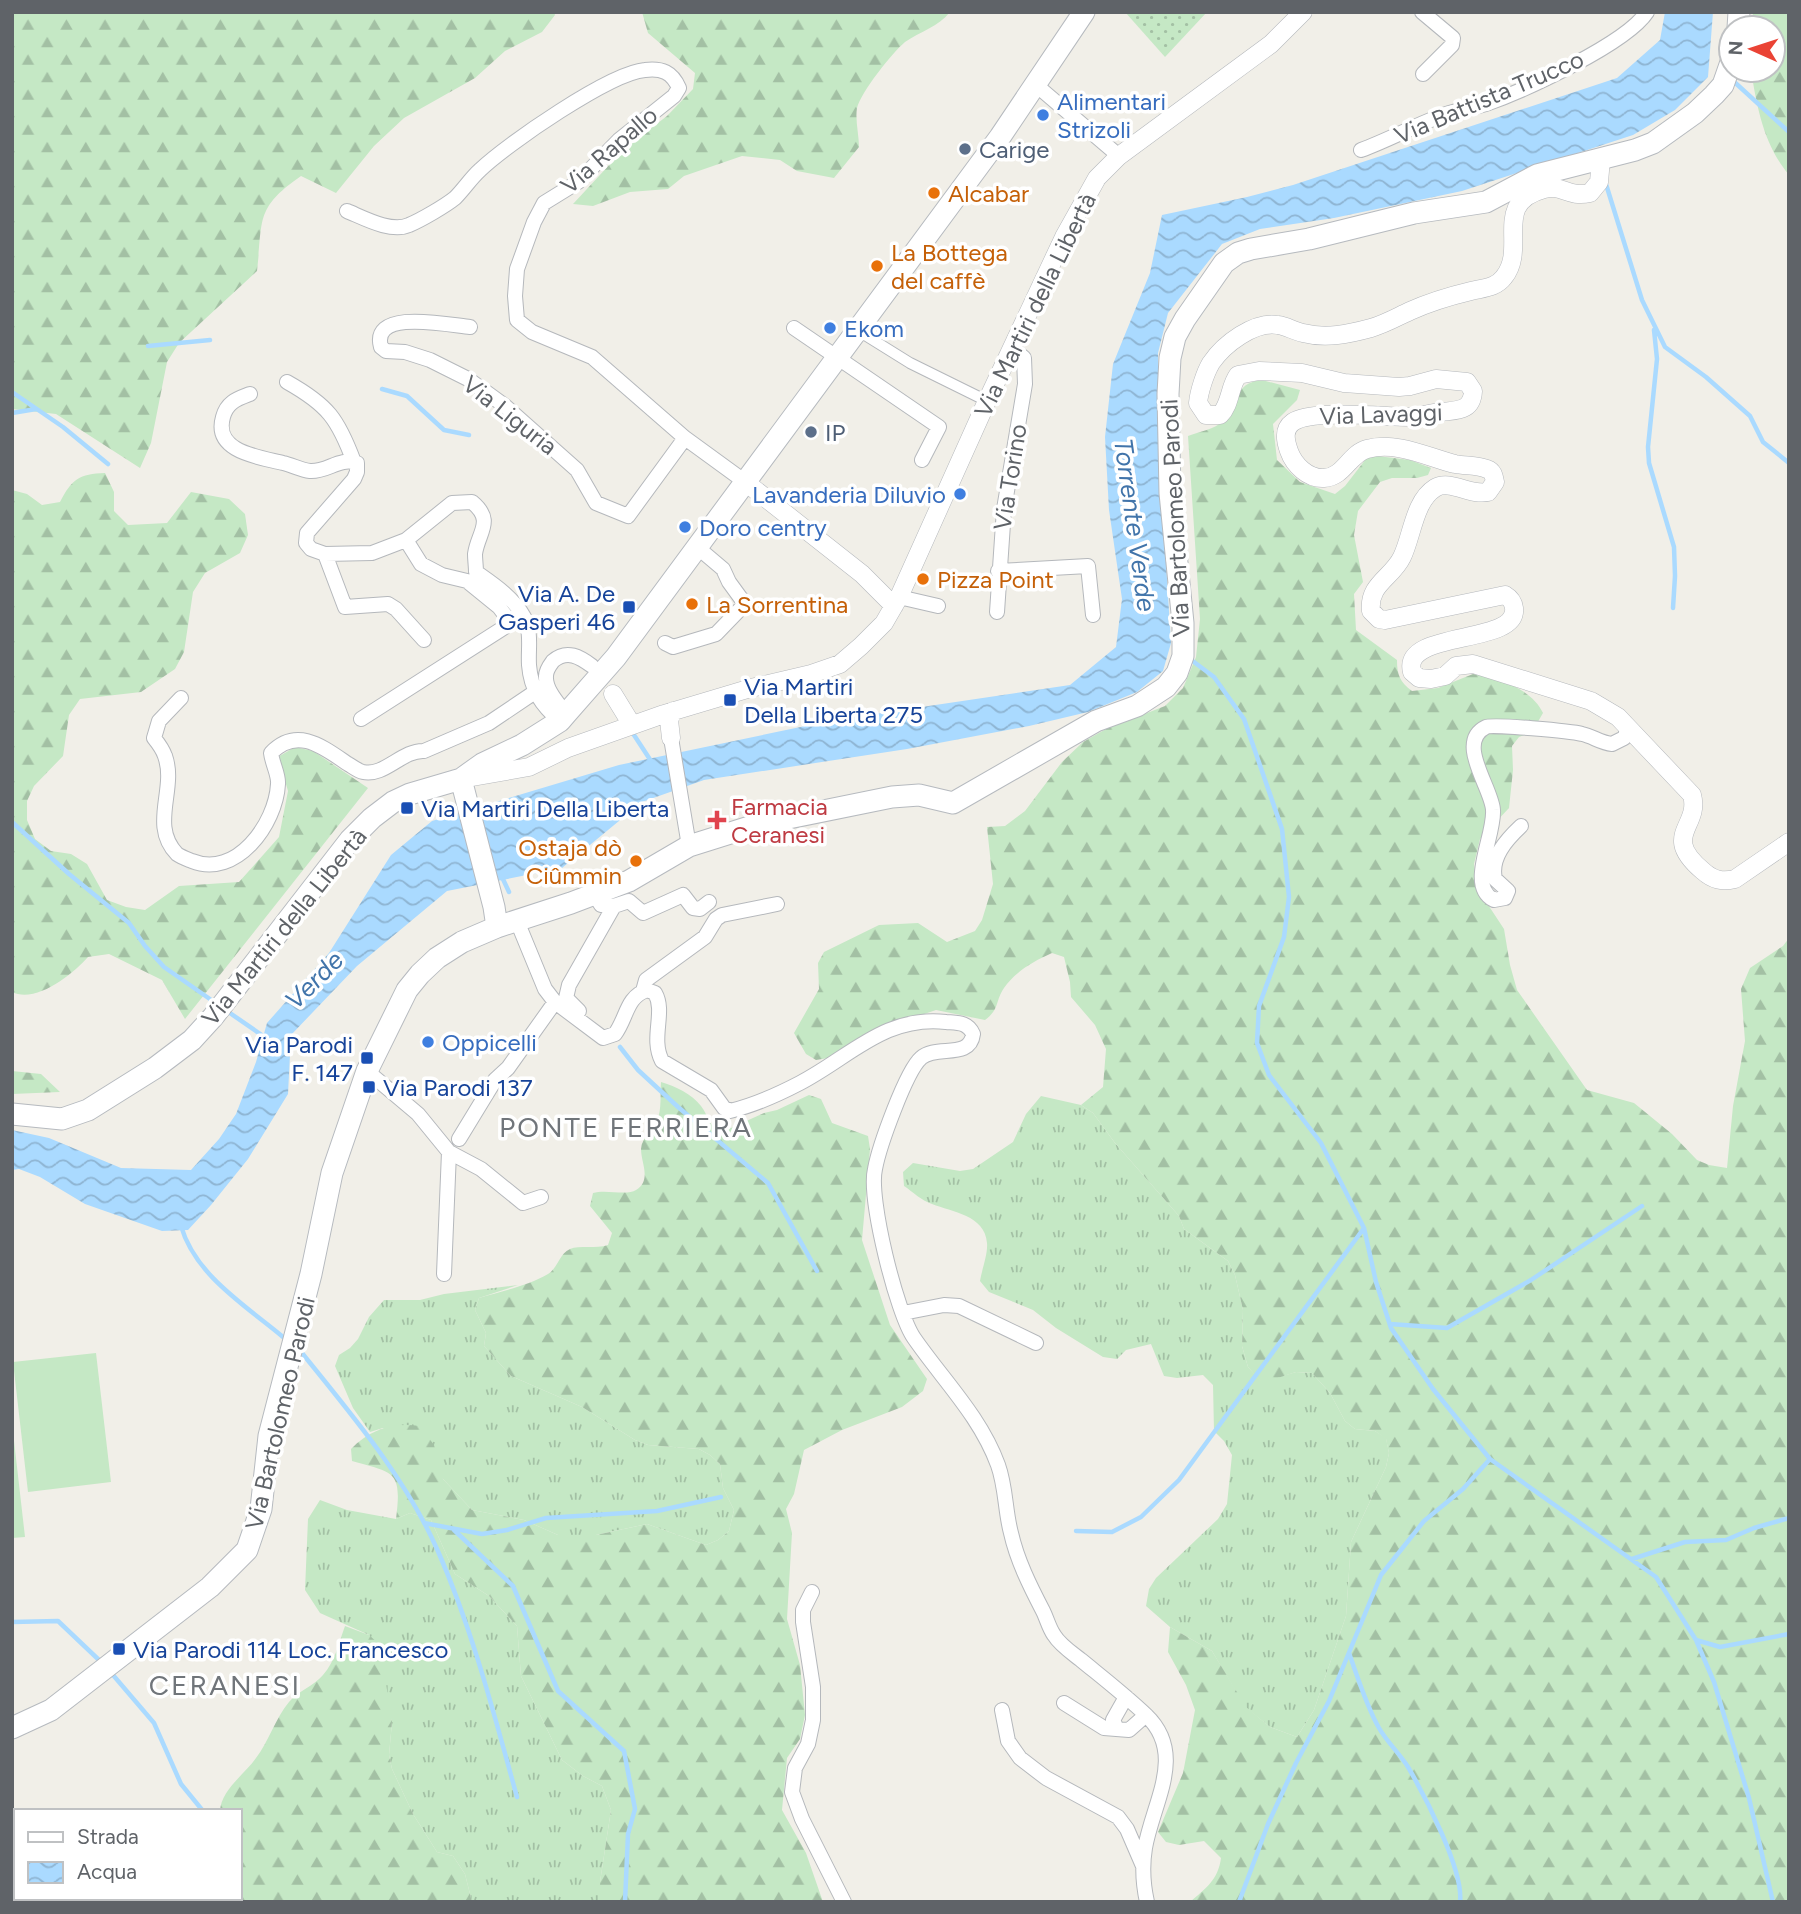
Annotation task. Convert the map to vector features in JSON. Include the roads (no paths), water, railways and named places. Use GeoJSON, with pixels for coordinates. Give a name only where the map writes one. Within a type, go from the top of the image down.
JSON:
{"type":"FeatureCollection","features":[{"type":"Feature","properties":{"kind":"main road"},"geometry":{"type":"LineString","coordinates":[[502,918],[463,786],[482,764],[522,745],[563,718],[615,657],[837,359],[1036,85],[1084,12]]}},
{"type":"Feature","properties":{"kind":"main road","name":"Via Bartolomeo Parodi"},"geometry":{"type":"LineString","coordinates":[[12,1728],[51,1710],[210,1587],[247,1550],[261,1509],[270,1436],[311,1275],[332,1173],[367,1071],[403,995],[420,974],[437,958],[502,918],[594,894],[629,881],[689,846],[759,824],[892,797],[919,795],[953,803],[1096,721],[1137,706],[1166,687],[1177,673],[1183,656],[1183,624],[1170,493],[1170,358],[1175,337],[1219,269],[1230,258],[1251,249],[1309,239],[1414,213],[1486,202],[1537,175],[1653,143],[1695,113],[1723,84]]}},
{"type":"Feature","properties":{"kind":"main road","name":"Via Martiri della Libertà"},"geometry":{"type":"LineString","coordinates":[[12,1114],[62,1119],[88,1110],[164,1061],[192,1040],[214,1017],[350,840],[372,818],[393,802],[410,794],[463,786]]}},
{"type":"Feature","properties":{"kind":"street","name":"Via Martiri della Libertà"},"geometry":{"type":"LineString","coordinates":[[463,786],[529,767],[568,748],[652,719],[671,726],[751,688],[811,674],[840,663],[869,638],[884,623],[897,602],[1064,237],[1097,178],[1119,156],[1271,44],[1303,12]]}},
{"type":"Feature","properties":{"kind":"street"},"geometry":{"type":"LineString","coordinates":[[1422,12],[1453,38],[1452,45],[1423,74]]}},
{"type":"Feature","properties":{"kind":"street","name":"Via Battista Trucco"},"geometry":{"type":"LineString","coordinates":[[1361,150],[1449,113],[1485,104],[1556,73],[1610,44],[1641,20],[1647,12]]}},
{"type":"Feature","properties":{"kind":"street","name":"Via Rapallo"},"geometry":{"type":"LineString","coordinates":[[347,211],[378,223],[407,227],[454,199],[480,170],[505,149],[587,94],[632,72],[663,70],[673,75],[678,88],[674,96],[619,140],[578,183],[544,203],[517,269],[517,320],[532,332],[592,357],[685,438],[744,481]]}},
{"type":"Feature","properties":{"kind":"street"},"geometry":{"type":"LineString","coordinates":[[1036,85],[1119,156]]}},
{"type":"Feature","properties":{"kind":"street","name":"Via Lavaggi"},"geometry":{"type":"LineString","coordinates":[[1601,159],[1599,182],[1590,193],[1577,196],[1556,187],[1547,188],[1525,199],[1516,209],[1512,220],[1513,255],[1510,267],[1496,285],[1438,299],[1373,327],[1332,337],[1304,334],[1276,324],[1256,327],[1239,335],[1211,363],[1198,403],[1206,415],[1220,415],[1226,408],[1238,375],[1259,371],[1301,373],[1343,383],[1399,387],[1436,379],[1467,382],[1473,391],[1472,400],[1467,407],[1458,411],[1413,416],[1320,415],[1297,419],[1287,430],[1286,441],[1291,455],[1301,470],[1312,476],[1334,476],[1357,452],[1370,448],[1392,447],[1419,452],[1455,464],[1490,470],[1495,482],[1488,492],[1473,493],[1450,485],[1441,486],[1423,501],[1398,565],[1373,591],[1371,611],[1384,620],[1504,595],[1511,598],[1514,615],[1509,622],[1495,630],[1448,641],[1418,652],[1411,667],[1415,676],[1425,679],[1445,676],[1456,666],[1473,664],[1591,701],[1618,717],[1692,795],[1693,810],[1683,831],[1683,840],[1693,863],[1709,876],[1725,881],[1735,879],[1789,842]]}},
{"type":"Feature","properties":{"kind":"street","name":"Via Liguria"},"geometry":{"type":"LineString","coordinates":[[470,327],[397,322],[381,332],[379,341],[386,351],[405,352],[430,360],[468,379],[505,405],[577,470],[596,503],[628,516],[685,438]]}},
{"type":"Feature","properties":{"kind":"street"},"geometry":{"type":"LineString","coordinates":[[794,328],[939,427],[922,460]]}},
{"type":"Feature","properties":{"kind":"street"},"geometry":{"type":"LineString","coordinates":[[857,330],[910,363],[987,401]]}},
{"type":"Feature","properties":{"kind":"street","name":"Via Torino"},"geometry":{"type":"LineString","coordinates":[[997,612],[1004,509],[1025,384],[1024,358],[1012,348]]}},
{"type":"Feature","properties":{"kind":"street"},"geometry":{"type":"LineString","coordinates":[[287,382],[314,398],[341,428],[354,462],[357,463],[354,479],[307,533],[306,543],[311,549],[325,554],[372,554],[406,540],[452,503],[472,502],[481,509],[485,525],[475,553],[476,572],[500,588],[524,617],[531,642],[529,665],[535,692],[541,703],[563,718]]}},
{"type":"Feature","properties":{"kind":"street"},"geometry":{"type":"LineString","coordinates":[[250,394],[226,407],[220,427],[233,447],[247,454],[310,471],[327,468],[344,460],[354,462]]}},
{"type":"Feature","properties":{"kind":"street"},"geometry":{"type":"LineString","coordinates":[[744,481],[897,602],[938,606]]}},
{"type":"Feature","properties":{"kind":"street"},"geometry":{"type":"LineString","coordinates":[[361,719],[511,623],[499,607],[467,581],[442,575],[421,564],[406,540]]}},
{"type":"Feature","properties":{"kind":"street"},"geometry":{"type":"LineString","coordinates":[[665,643],[673,647],[716,634],[745,604],[723,569],[697,547]]}},
{"type":"Feature","properties":{"kind":"street"},"geometry":{"type":"LineString","coordinates":[[325,554],[345,607],[388,604],[396,609],[424,640]]}},
{"type":"Feature","properties":{"kind":"street"},"geometry":{"type":"LineString","coordinates":[[998,570],[1088,566],[1093,615]]}},
{"type":"Feature","properties":{"kind":"street"},"geometry":{"type":"LineString","coordinates":[[563,718],[549,689],[546,676],[550,665],[560,656],[571,654],[592,666]]}},
{"type":"Feature","properties":{"kind":"street"},"geometry":{"type":"LineString","coordinates":[[181,698],[159,721],[155,738],[165,756],[168,777],[163,811],[165,835],[179,855],[203,866],[228,862],[250,846],[272,812],[279,782],[271,753],[280,744],[297,739],[319,745],[362,772],[374,772],[414,751],[424,751],[489,723],[535,692]]}},
{"type":"Feature","properties":{"kind":"street"},"geometry":{"type":"LineString","coordinates":[[613,694],[632,725]]}},
{"type":"Feature","properties":{"kind":"street"},"geometry":{"type":"LineString","coordinates":[[1521,826],[1505,843],[1496,859],[1495,879],[1508,891],[1508,896],[1494,900],[1486,894],[1481,881],[1494,817],[1491,795],[1474,755],[1476,738],[1481,730],[1495,725],[1573,732],[1612,744],[1624,738],[1628,729]]}},
{"type":"Feature","properties":{"kind":"street"},"geometry":{"type":"LineString","coordinates":[[671,726],[689,846]]}},
{"type":"Feature","properties":{"kind":"street"},"geometry":{"type":"LineString","coordinates":[[594,894],[601,905],[614,906],[629,901],[643,914],[683,895],[693,908],[700,909],[709,902]]}},
{"type":"Feature","properties":{"kind":"street"},"geometry":{"type":"LineString","coordinates":[[643,991],[646,980],[705,937],[716,919],[722,915],[776,904]]}},
{"type":"Feature","properties":{"kind":"street"},"geometry":{"type":"LineString","coordinates":[[589,1028],[590,1021],[568,1001],[566,994],[614,906]]}},
{"type":"Feature","properties":{"kind":"street"},"geometry":{"type":"LineString","coordinates":[[502,918],[555,1002],[603,1038],[611,1037],[618,1029],[631,1000],[643,991],[653,991],[658,999],[657,1044],[663,1061],[711,1090],[724,1108],[730,1111],[772,1098],[804,1082],[899,1025],[937,1021],[961,1023],[971,1029],[974,1034],[970,1045],[963,1049],[935,1051],[923,1055],[915,1065],[892,1116],[874,1172],[876,1214],[912,1335],[969,1408],[999,1466],[1010,1532],[1034,1595],[1055,1637],[1146,1715],[1164,1740],[1167,1756],[1160,1799],[1146,1846],[1143,1867],[1147,1902]]}},
{"type":"Feature","properties":{"kind":"street"},"geometry":{"type":"LineString","coordinates":[[459,1139],[495,1080],[508,1068],[555,1002]]}},
{"type":"Feature","properties":{"kind":"street"},"geometry":{"type":"LineString","coordinates":[[367,1071],[418,1114],[449,1152],[481,1168],[523,1203],[541,1197]]}},
{"type":"Feature","properties":{"kind":"street"},"geometry":{"type":"LineString","coordinates":[[444,1274],[449,1152]]}},
{"type":"Feature","properties":{"kind":"street"},"geometry":{"type":"LineString","coordinates":[[904,1312],[944,1305],[959,1306],[1036,1343]]}},
{"type":"Feature","properties":{"kind":"street"},"geometry":{"type":"LineString","coordinates":[[812,1592],[803,1610],[803,1622],[813,1687],[813,1720],[808,1744],[795,1768],[792,1792],[802,1819],[844,1902]]}},
{"type":"Feature","properties":{"kind":"street"},"geometry":{"type":"LineString","coordinates":[[1117,1729],[1113,1720],[1126,1697]]}},
{"type":"Feature","properties":{"kind":"street"},"geometry":{"type":"LineString","coordinates":[[1065,1703],[1104,1728],[1129,1730],[1146,1715]]}},
{"type":"Feature","properties":{"kind":"street"},"geometry":{"type":"LineString","coordinates":[[1002,1710],[1007,1741],[1020,1758],[1046,1778],[1118,1817],[1127,1829],[1143,1867]]}},
{"type":"Feature","properties":{"kind":"water"},"geometry":{"type":"Polygon","coordinates":[[[1665,12],[1713,12],[1708,77],[1675,110],[1633,135],[1462,191],[1334,218],[1260,229],[1222,244],[1168,313],[1158,353],[1158,435],[1171,643],[1163,671],[1137,692],[1088,712],[1029,726],[907,749],[704,780],[642,802],[562,868],[447,891],[357,966],[291,1035],[288,1094],[248,1159],[188,1230],[162,1231],[85,1204],[40,1177],[19,1169],[12,1170],[12,1130],[49,1138],[121,1168],[191,1170],[219,1139],[236,1114],[256,1062],[267,1023],[329,953],[391,855],[432,821],[619,765],[834,720],[1070,685],[1116,647],[1122,599],[1109,510],[1105,437],[1113,364],[1150,273],[1162,215],[1293,185],[1617,78],[1660,40],[1665,12]]]}},
{"type":"Feature","properties":{"kind":"waterway"},"geometry":{"type":"LineString","coordinates":[[1737,84],[1789,132]]}},
{"type":"Feature","properties":{"kind":"waterway"},"geometry":{"type":"LineString","coordinates":[[1605,181],[1642,300],[1665,347],[1706,377],[1750,416],[1763,442],[1789,463]]}},
{"type":"Feature","properties":{"kind":"waterway"},"geometry":{"type":"LineString","coordinates":[[1654,330],[1657,359],[1648,447],[1649,463],[1674,547],[1673,608]]}},
{"type":"Feature","properties":{"kind":"waterway"},"geometry":{"type":"LineString","coordinates":[[148,346],[210,340]]}},
{"type":"Feature","properties":{"kind":"waterway"},"geometry":{"type":"LineString","coordinates":[[382,389],[407,396],[444,430],[469,435]]}},
{"type":"Feature","properties":{"kind":"waterway"},"geometry":{"type":"LineString","coordinates":[[12,392],[63,427],[108,464]]}},
{"type":"Feature","properties":{"kind":"waterway"},"geometry":{"type":"LineString","coordinates":[[12,413],[36,409]]}},
{"type":"Feature","properties":{"kind":"waterway"},"geometry":{"type":"LineString","coordinates":[[1190,659],[1214,677],[1244,719],[1282,829],[1289,897],[1284,937],[1259,1006],[1257,1043],[1269,1075],[1321,1143],[1364,1228],[1376,1282],[1391,1328],[1433,1389],[1490,1459],[1656,1577],[1696,1640],[1714,1682],[1749,1798],[1773,1902]]}},
{"type":"Feature","properties":{"kind":"waterway"},"geometry":{"type":"LineString","coordinates":[[634,735],[651,761]]}},
{"type":"Feature","properties":{"kind":"waterway"},"geometry":{"type":"LineString","coordinates":[[12,822],[69,874],[129,923],[164,967],[217,1004]]}},
{"type":"Feature","properties":{"kind":"waterway"},"geometry":{"type":"LineString","coordinates":[[502,877],[509,892]]}},
{"type":"Feature","properties":{"kind":"waterway"},"geometry":{"type":"LineString","coordinates":[[227,1011],[266,1038]]}},
{"type":"Feature","properties":{"kind":"waterway"},"geometry":{"type":"LineString","coordinates":[[620,1047],[638,1070],[678,1107],[768,1183],[817,1271]]}},
{"type":"Feature","properties":{"kind":"waterway"},"geometry":{"type":"LineString","coordinates":[[1390,1324],[1447,1328],[1531,1280],[1642,1206]]}},
{"type":"Feature","properties":{"kind":"waterway"},"geometry":{"type":"LineString","coordinates":[[181,1226],[188,1244],[210,1274],[238,1301],[283,1337]]}},
{"type":"Feature","properties":{"kind":"waterway"},"geometry":{"type":"LineString","coordinates":[[1076,1531],[1112,1532],[1141,1517],[1179,1480],[1364,1228]]}},
{"type":"Feature","properties":{"kind":"waterway"},"geometry":{"type":"LineString","coordinates":[[302,1353],[393,1471],[424,1522],[450,1579],[472,1640],[517,1797]]}},
{"type":"Feature","properties":{"kind":"waterway"},"geometry":{"type":"LineString","coordinates":[[1239,1902],[1268,1824],[1329,1701],[1381,1575],[1424,1521],[1463,1489],[1490,1459]]}},
{"type":"Feature","properties":{"kind":"waterway"},"geometry":{"type":"LineString","coordinates":[[424,1523],[482,1534],[507,1530],[546,1518],[657,1511],[721,1497]]}},
{"type":"Feature","properties":{"kind":"waterway"},"geometry":{"type":"LineString","coordinates":[[1632,1559],[1685,1542],[1726,1540],[1789,1518]]}},
{"type":"Feature","properties":{"kind":"waterway"},"geometry":{"type":"LineString","coordinates":[[454,1530],[513,1586],[558,1691],[624,1751],[635,1809],[628,1834],[625,1902]]}},
{"type":"Feature","properties":{"kind":"waterway"},"geometry":{"type":"LineString","coordinates":[[12,1622],[58,1621],[99,1660]]}},
{"type":"Feature","properties":{"kind":"waterway"},"geometry":{"type":"LineString","coordinates":[[1696,1640],[1720,1647],[1789,1634]]}},
{"type":"Feature","properties":{"kind":"waterway"},"geometry":{"type":"LineString","coordinates":[[1349,1653],[1374,1719],[1408,1767],[1442,1834],[1456,1872],[1460,1902]]}},
{"type":"Feature","properties":{"kind":"waterway"},"geometry":{"type":"LineString","coordinates":[[113,1675],[154,1723],[181,1784],[201,1809]]}},
{"type":"Feature","properties":{"kind":"place","name":"Alimentari Strizoli"},"geometry":{"type":"Point","coordinates":[1043,115]}},
{"type":"Feature","properties":{"kind":"place","name":"Carige"},"geometry":{"type":"Point","coordinates":[965,149]}},
{"type":"Feature","properties":{"kind":"place","name":"Alcabar"},"geometry":{"type":"Point","coordinates":[934,193]}},
{"type":"Feature","properties":{"kind":"place","name":"La Bottega del caffè"},"geometry":{"type":"Point","coordinates":[877,266]}},
{"type":"Feature","properties":{"kind":"place","name":"Ekom"},"geometry":{"type":"Point","coordinates":[830,328]}},
{"type":"Feature","properties":{"kind":"place","name":"IP"},"geometry":{"type":"Point","coordinates":[811,432]}},
{"type":"Feature","properties":{"kind":"place","name":"Lavanderia Diluvio"},"geometry":{"type":"Point","coordinates":[960,494]}},
{"type":"Feature","properties":{"kind":"place","name":"Doro centry"},"geometry":{"type":"Point","coordinates":[685,527]}},
{"type":"Feature","properties":{"kind":"place","name":"Pizza Point"},"geometry":{"type":"Point","coordinates":[923,579]}},
{"type":"Feature","properties":{"kind":"place","name":"La Sorrentina"},"geometry":{"type":"Point","coordinates":[692,604]}},
{"type":"Feature","properties":{"kind":"place","name":"Via A. De Gasperi 46"},"geometry":{"type":"Point","coordinates":[629,607]}},
{"type":"Feature","properties":{"kind":"place","name":"Via Martiri Della Liberta 275"},"geometry":{"type":"Point","coordinates":[730,700]}},
{"type":"Feature","properties":{"kind":"place","name":"Via Martiri Della Liberta"},"geometry":{"type":"Point","coordinates":[407,808]}},
{"type":"Feature","properties":{"kind":"place","name":"Farmacia Ceranesi"},"geometry":{"type":"Point","coordinates":[717,820]}},
{"type":"Feature","properties":{"kind":"place","name":"Ostaja dò Ciûmmin"},"geometry":{"type":"Point","coordinates":[636,861]}},
{"type":"Feature","properties":{"kind":"place","name":"Oppicelli"},"geometry":{"type":"Point","coordinates":[428,1042]}},
{"type":"Feature","properties":{"kind":"place","name":"Via Parodi F. 147"},"geometry":{"type":"Point","coordinates":[367,1058]}},
{"type":"Feature","properties":{"kind":"place","name":"Via Parodi 137"},"geometry":{"type":"Point","coordinates":[369,1087]}},
{"type":"Feature","properties":{"kind":"place","name":"Via Parodi 114 Loc. Francesco"},"geometry":{"type":"Point","coordinates":[119,1649]}},
{"type":"Feature","properties":{"kind":"district","name":"PONTE FERRIERA"},"geometry":{"type":"Point","coordinates":[626,1127]}},
{"type":"Feature","properties":{"kind":"district","name":"CERANESI"},"geometry":{"type":"Point","coordinates":[225,1685]}},
{"type":"Feature","properties":{"kind":"water label","name":"Torrente Verde"},"geometry":{"type":"Point","coordinates":[1135,525]}},
{"type":"Feature","properties":{"kind":"water label","name":"Verde"},"geometry":{"type":"Point","coordinates":[314,980]}}]}
